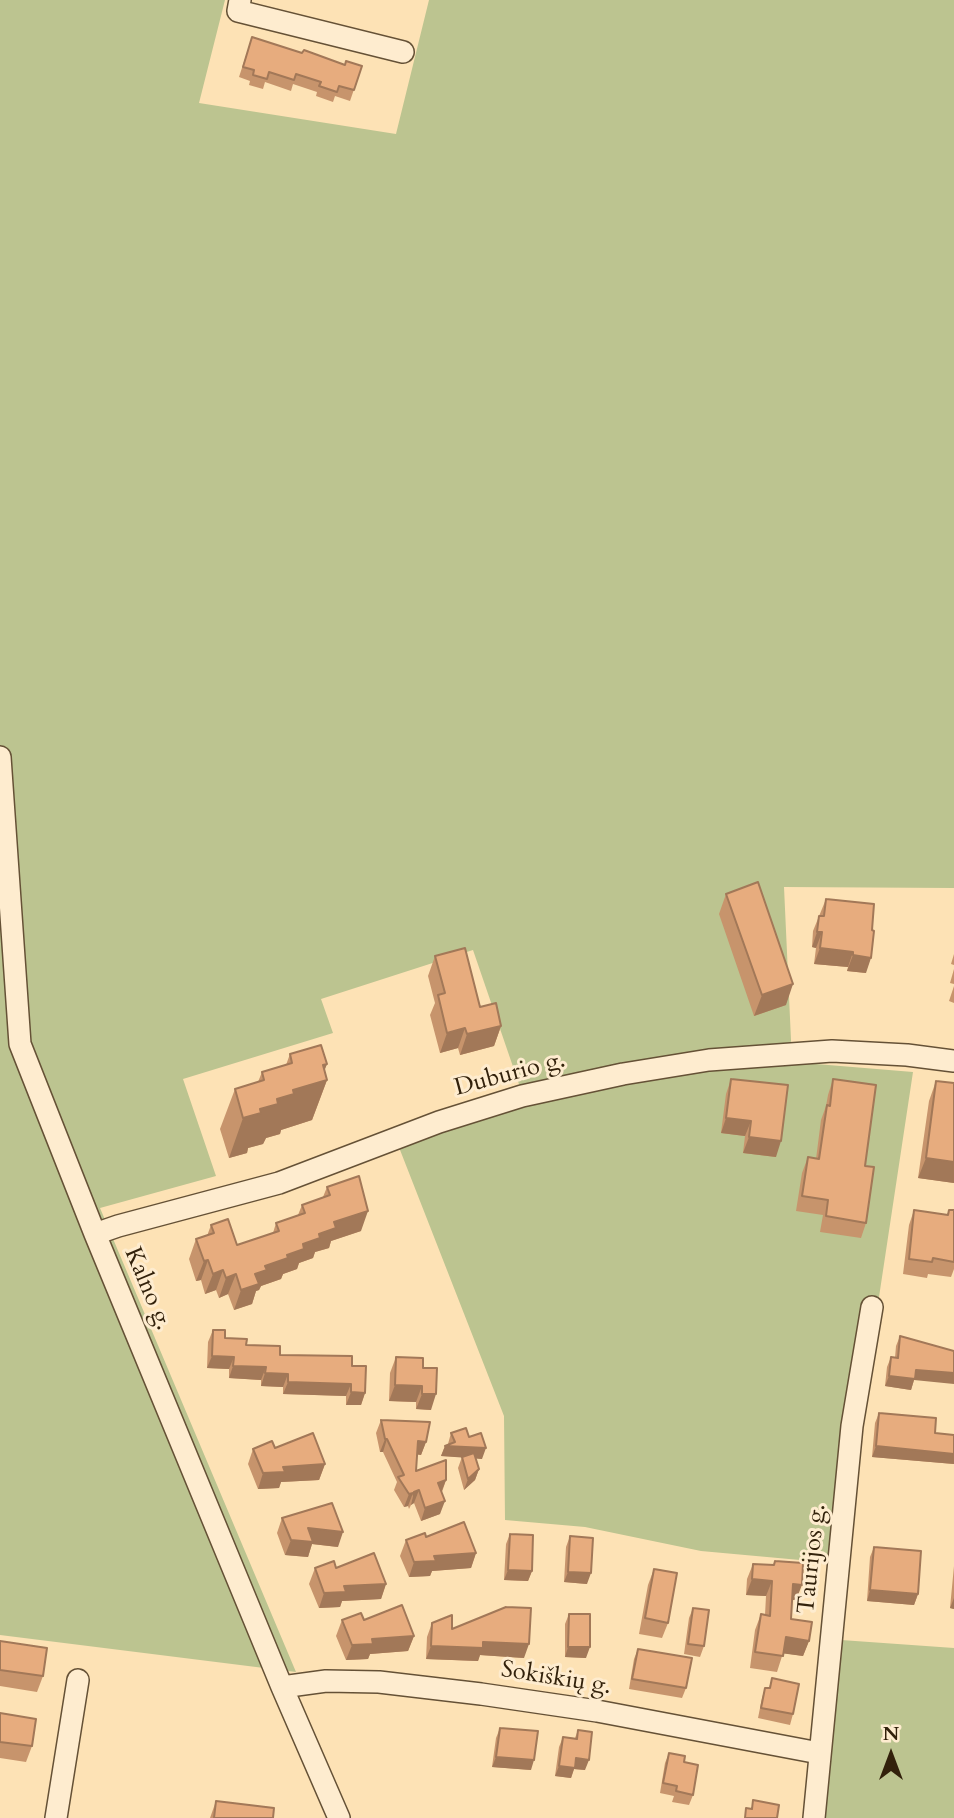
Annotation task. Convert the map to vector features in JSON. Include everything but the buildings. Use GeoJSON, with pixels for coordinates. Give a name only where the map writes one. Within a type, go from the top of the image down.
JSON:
{"type":"FeatureCollection","features":[{"type":"Feature","properties":{"kind":"street"},"geometry":{"type":"LineString","coordinates":[[239,5],[403,52]]}},
{"type":"Feature","properties":{"kind":"street","name":"Kalno g."},"geometry":{"type":"LineString","coordinates":[[0,757],[20,1044],[282,1687],[340,1818]]}},
{"type":"Feature","properties":{"kind":"street","name":"Duburio g."},"geometry":{"type":"LineString","coordinates":[[96,1234],[279,1182],[439,1122],[510,1100],[623,1074],[709,1060],[832,1051],[907,1055],[954,1061]]}},
{"type":"Feature","properties":{"kind":"street","name":"Taurijos g."},"geometry":{"type":"LineString","coordinates":[[814,1818],[852,1426],[872,1307]]}},
{"type":"Feature","properties":{"kind":"street"},"geometry":{"type":"LineString","coordinates":[[56,1818],[78,1680]]}},
{"type":"Feature","properties":{"kind":"street","name":"Sokiškių g."},"geometry":{"type":"LineString","coordinates":[[282,1687],[326,1681],[379,1682],[481,1694],[597,1711],[819,1753]]}},
{"type":"Feature","properties":{"kind":"green space"},"geometry":{"type":"Polygon","coordinates":[[[0,0],[225,0],[199,103],[396,134],[429,0],[954,0],[954,888],[784,887],[792,1062],[913,1072],[853,1469],[844,1564],[701,1551],[585,1527],[505,1520],[504,1416],[393,1132],[521,1090],[473,950],[321,999],[333,1033],[183,1079],[216,1176],[100,1208],[296,1672],[0,1635],[0,0]]]}},
{"type":"Feature","properties":{"kind":"green space"},"geometry":{"type":"Polygon","coordinates":[[[841,1640],[954,1648],[954,1818],[823,1818],[841,1640]]]}}]}
